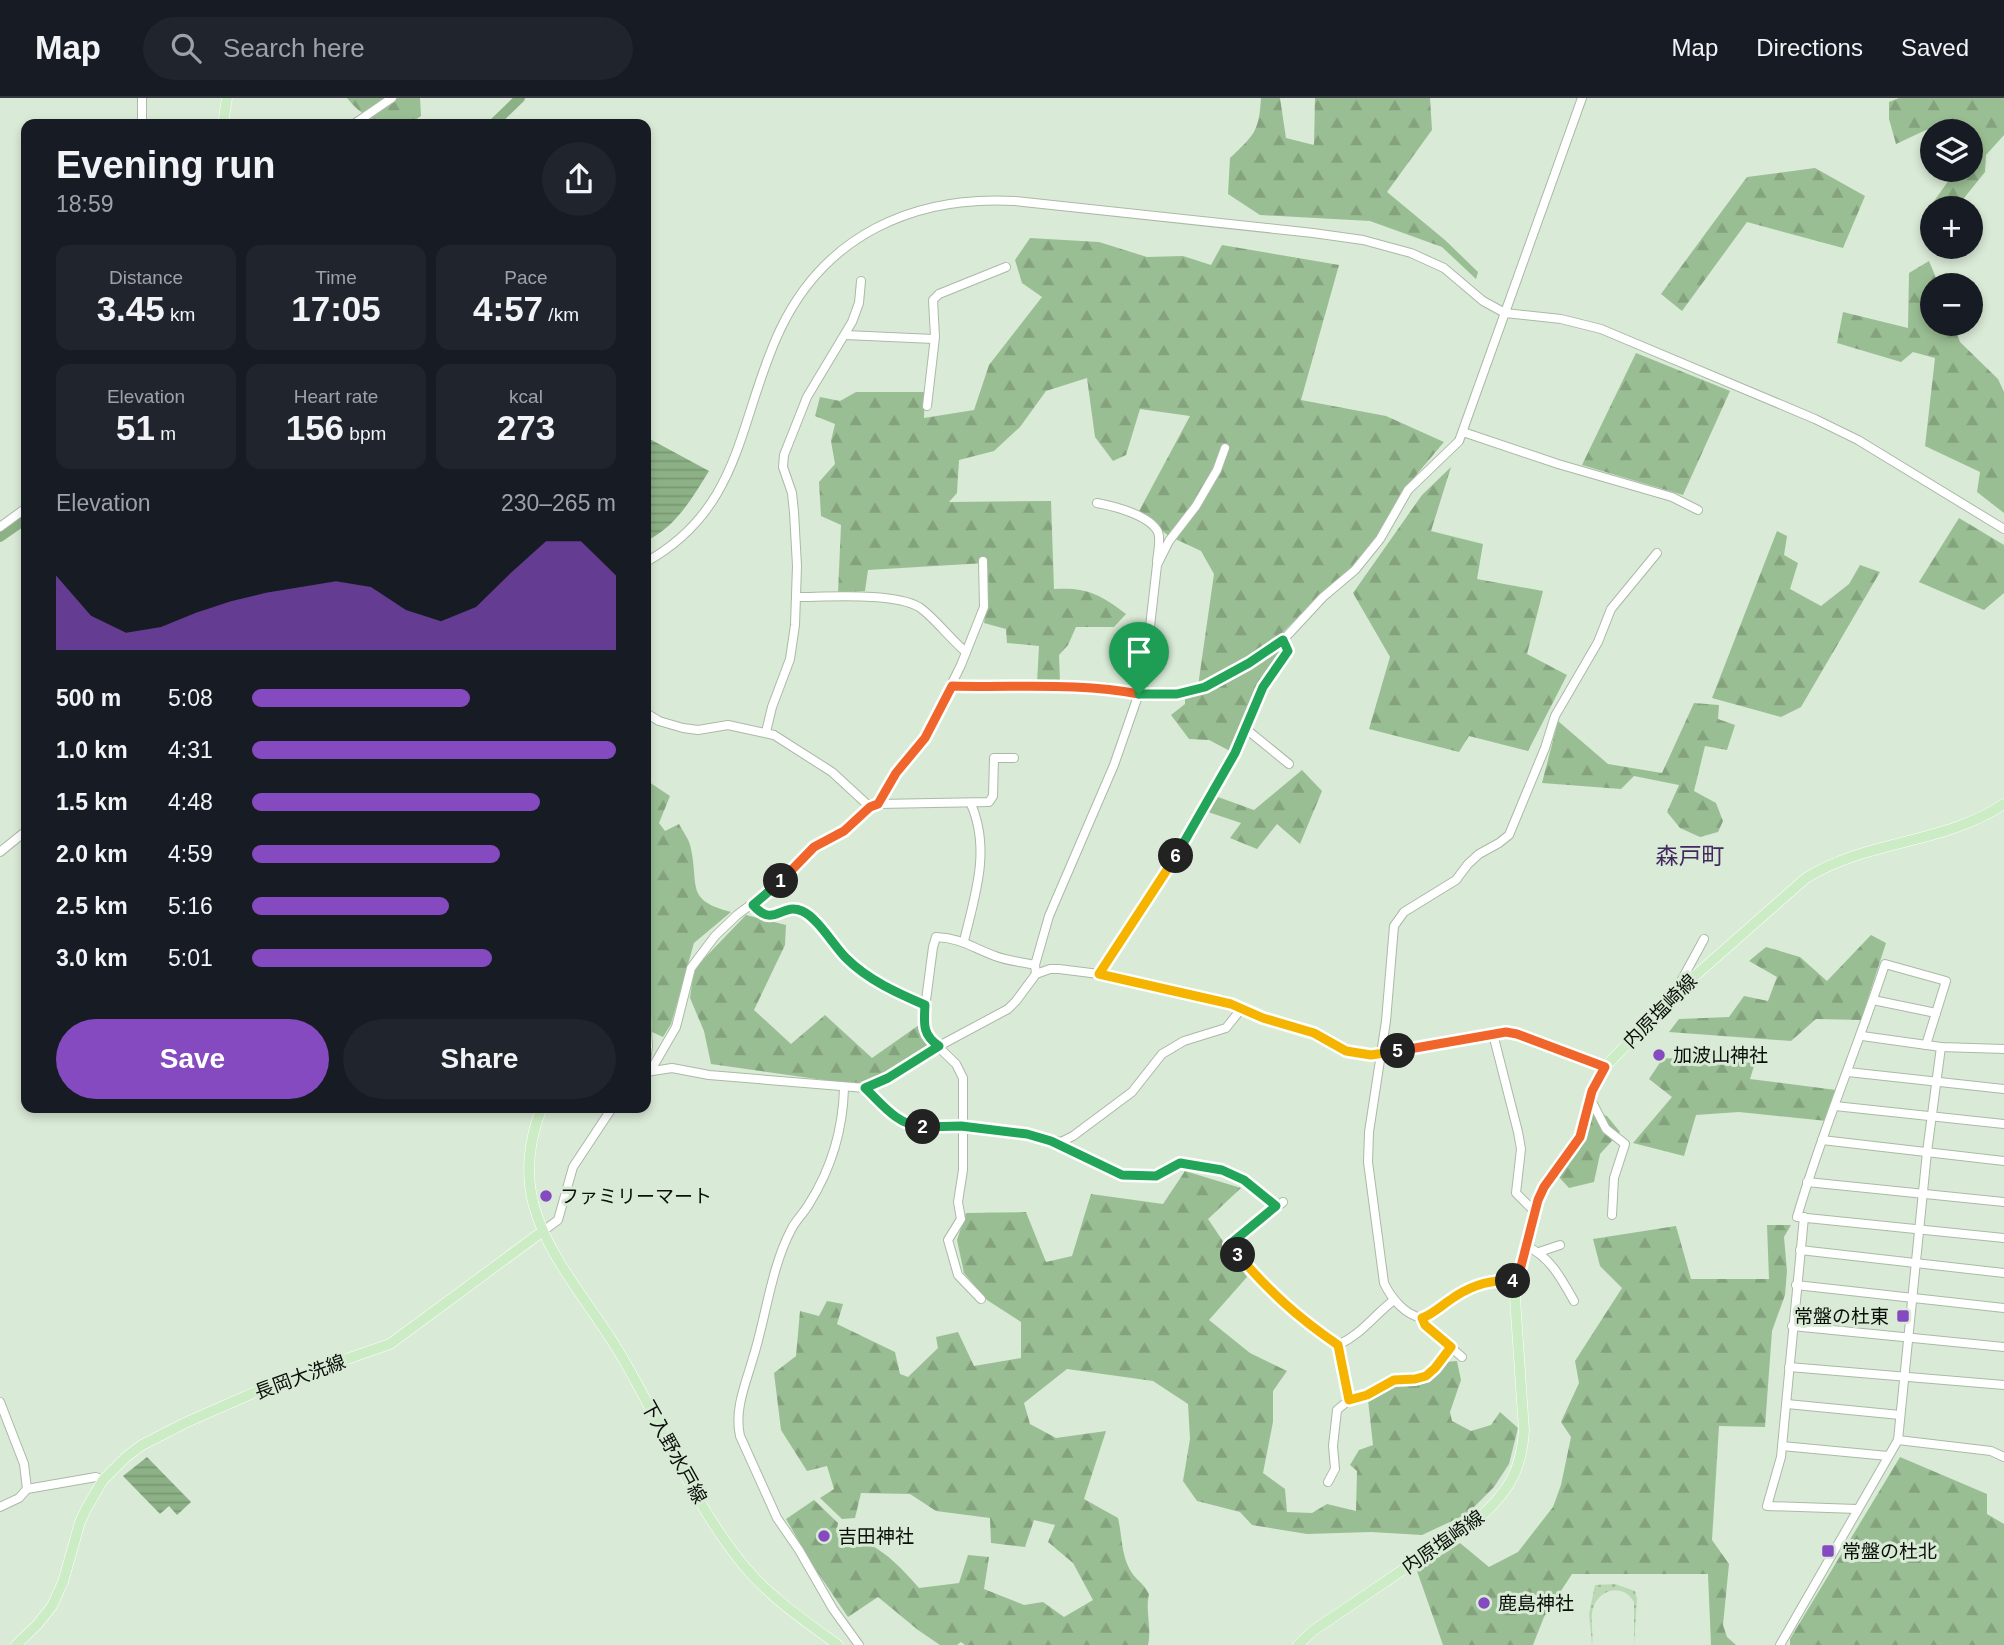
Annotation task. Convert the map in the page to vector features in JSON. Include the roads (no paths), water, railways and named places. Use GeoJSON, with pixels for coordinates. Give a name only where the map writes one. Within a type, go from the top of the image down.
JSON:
{"type":"FeatureCollection","features":[{"type":"Feature","properties":{"kind":"main road"},"geometry":{"type":"LineString","coordinates":[[224,119],[227,98]]}},
{"type":"Feature","properties":{"kind":"main road","name":"内原塩崎線"},"geometry":{"type":"LineString","coordinates":[[1298,1645],[1314,1630],[1478,1519],[1508,1487],[1519,1464],[1524,1431],[1515,1298],[1517,1282],[1544,1187],[1580,1137],[1595,1084],[1605,1067],[1680,989],[1796,886],[1818,871],[1849,858],[1960,826],[2004,804]]}},
{"type":"Feature","properties":{"kind":"main road"},"geometry":{"type":"LineString","coordinates":[[540,1113],[532,1139],[529,1170],[532,1200],[543,1231]]}},
{"type":"Feature","properties":{"kind":"main road","name":"長岡大洗線"},"geometry":{"type":"LineString","coordinates":[[16,1645],[52,1606],[63,1582],[80,1522],[103,1480],[142,1445],[187,1422],[299,1374],[390,1344],[543,1231]]}},
{"type":"Feature","properties":{"kind":"main road","name":"下入野水戸線"},"geometry":{"type":"LineString","coordinates":[[543,1231],[621,1354],[700,1501],[729,1547],[769,1592],[838,1645]]}},
{"type":"Feature","properties":{"kind":"street"},"geometry":{"type":"LineString","coordinates":[[142,98],[142,119]]}},
{"type":"Feature","properties":{"kind":"street"},"geometry":{"type":"LineString","coordinates":[[361,119],[392,98]]}},
{"type":"Feature","properties":{"kind":"street"},"geometry":{"type":"LineString","coordinates":[[952,686],[1105,687],[1139,694],[1177,694],[1205,687],[1249,663],[1283,640],[1305,615],[1356,570],[1380,540],[1408,490],[1459,441],[1582,98]]}},
{"type":"Feature","properties":{"kind":"street"},"geometry":{"type":"LineString","coordinates":[[651,559],[690,530],[719,493],[735,458],[779,332],[807,285],[861,237],[895,218],[919,209],[966,201],[1015,201],[1301,231],[1363,240],[1428,259],[1457,277],[1483,301],[1505,313],[1561,319],[1601,329],[1815,419],[1858,440],[2004,528]]}},
{"type":"Feature","properties":{"kind":"street"},"geometry":{"type":"LineString","coordinates":[[927,407],[936,331],[932,305],[935,296],[1006,267]]}},
{"type":"Feature","properties":{"kind":"street"},"geometry":{"type":"LineString","coordinates":[[766,732],[772,707],[790,659],[795,625],[794,512],[783,459],[807,397],[856,314],[861,281]]}},
{"type":"Feature","properties":{"kind":"street"},"geometry":{"type":"LineString","coordinates":[[845,335],[934,339]]}},
{"type":"Feature","properties":{"kind":"street"},"geometry":{"type":"LineString","coordinates":[[1463,432],[1558,464],[1672,497],[1698,510]]}},
{"type":"Feature","properties":{"kind":"street"},"geometry":{"type":"LineString","coordinates":[[1157,565],[1169,541],[1196,506],[1217,470],[1225,448]]}},
{"type":"Feature","properties":{"kind":"street"},"geometry":{"type":"LineString","coordinates":[[651,1071],[672,1068],[709,1075],[865,1088],[888,1078],[939,1046],[1008,1009],[1016,1001],[1035,970],[1049,916],[1114,765],[1143,688],[1159,536],[1156,529],[1130,511],[1097,503]]}},
{"type":"Feature","properties":{"kind":"street"},"geometry":{"type":"LineString","coordinates":[[0,527],[21,512]]}},
{"type":"Feature","properties":{"kind":"street"},"geometry":{"type":"LineString","coordinates":[[1517,1282],[1498,1280],[1477,1285],[1422,1318],[1416,1317],[1394,1300],[1384,1283],[1367,1161],[1382,1054],[1394,926],[1397,918],[1456,880],[1479,854],[1509,835],[1555,716],[1598,642],[1611,609],[1657,553]]}},
{"type":"Feature","properties":{"kind":"street"},"geometry":{"type":"LineString","coordinates":[[651,1068],[676,1027],[687,980],[696,960],[727,924],[777,885],[808,852],[844,831],[874,806],[896,773],[925,738],[952,686],[984,607],[983,561]]}},
{"type":"Feature","properties":{"kind":"street"},"geometry":{"type":"LineString","coordinates":[[796,597],[871,598],[912,604],[927,613],[948,638],[965,652]]}},
{"type":"Feature","properties":{"kind":"street"},"geometry":{"type":"LineString","coordinates":[[1099,974],[1171,864],[1235,753],[1263,687],[1288,651],[1283,640]]}},
{"type":"Feature","properties":{"kind":"street"},"geometry":{"type":"LineString","coordinates":[[651,716],[683,728],[698,730],[728,725],[766,732],[832,772],[874,806],[989,802],[994,758],[1014,758]]}},
{"type":"Feature","properties":{"kind":"street"},"geometry":{"type":"LineString","coordinates":[[1246,729],[1289,764]]}},
{"type":"Feature","properties":{"kind":"street"},"geometry":{"type":"LineString","coordinates":[[964,941],[982,862],[976,815],[971,804]]}},
{"type":"Feature","properties":{"kind":"street"},"geometry":{"type":"LineString","coordinates":[[0,852],[21,835]]}},
{"type":"Feature","properties":{"kind":"street"},"geometry":{"type":"LineString","coordinates":[[753,905],[766,916],[791,909],[804,911],[861,971],[925,1005]]}},
{"type":"Feature","properties":{"kind":"street"},"geometry":{"type":"LineString","coordinates":[[981,1299],[958,1275],[948,1240],[961,1219],[958,1202],[963,1170],[963,1078],[956,1064],[924,1031],[925,1005],[936,937],[964,941],[1035,970],[1059,969],[1099,974],[1242,1007],[1263,1018],[1314,1033],[1346,1051],[1382,1054],[1493,1034],[1517,1034],[1605,1067]]}},
{"type":"Feature","properties":{"kind":"street"},"geometry":{"type":"LineString","coordinates":[[1680,989],[1680,983],[1704,939]]}},
{"type":"Feature","properties":{"kind":"street"},"geometry":{"type":"LineString","coordinates":[[1926,1045],[1946,981],[1885,964],[1797,1217],[2004,1238]]}},
{"type":"Feature","properties":{"kind":"street"},"geometry":{"type":"LineString","coordinates":[[1873,1000],[1936,1013]]}},
{"type":"Feature","properties":{"kind":"street"},"geometry":{"type":"LineString","coordinates":[[1051,1141],[1061,1142],[1083,1130],[1132,1093],[1162,1054],[1184,1041],[1226,1028],[1242,1007]]}},
{"type":"Feature","properties":{"kind":"street"},"geometry":{"type":"LineString","coordinates":[[1493,1034],[1521,1149],[1517,1193],[1535,1212]]}},
{"type":"Feature","properties":{"kind":"street"},"geometry":{"type":"LineString","coordinates":[[1862,1036],[1941,1047],[2004,1049]]}},
{"type":"Feature","properties":{"kind":"street"},"geometry":{"type":"LineString","coordinates":[[1780,1645],[1898,1440],[1931,1115],[1941,1047]]}},
{"type":"Feature","properties":{"kind":"street"},"geometry":{"type":"LineString","coordinates":[[1848,1072],[2004,1089]]}},
{"type":"Feature","properties":{"kind":"street"},"geometry":{"type":"LineString","coordinates":[[844,1088],[844,1110],[835,1146],[814,1196],[791,1228],[779,1260],[740,1402],[737,1426],[777,1518],[833,1609],[859,1645]]}},
{"type":"Feature","properties":{"kind":"street"},"geometry":{"type":"LineString","coordinates":[[865,1088],[896,1117],[911,1125],[961,1126],[1027,1134],[1051,1141],[1122,1175],[1156,1176],[1180,1163],[1222,1170],[1244,1180],[1280,1204],[1229,1245],[1272,1294],[1312,1328],[1338,1345],[1349,1400]]}},
{"type":"Feature","properties":{"kind":"street"},"geometry":{"type":"LineString","coordinates":[[1590,1098],[1606,1129],[1625,1144],[1614,1178],[1612,1215]]}},
{"type":"Feature","properties":{"kind":"street"},"geometry":{"type":"LineString","coordinates":[[1835,1106],[2004,1124]]}},
{"type":"Feature","properties":{"kind":"street"},"geometry":{"type":"LineString","coordinates":[[543,1231],[558,1220],[573,1167],[609,1113]]}},
{"type":"Feature","properties":{"kind":"street"},"geometry":{"type":"LineString","coordinates":[[1822,1140],[2004,1161]]}},
{"type":"Feature","properties":{"kind":"street"},"geometry":{"type":"LineString","coordinates":[[1807,1182],[2004,1202]]}},
{"type":"Feature","properties":{"kind":"street"},"geometry":{"type":"LineString","coordinates":[[1804,1217],[1782,1446],[1767,1506],[1857,1509]]}},
{"type":"Feature","properties":{"kind":"street"},"geometry":{"type":"LineString","coordinates":[[1539,1252],[1560,1245]]}},
{"type":"Feature","properties":{"kind":"street"},"geometry":{"type":"LineString","coordinates":[[1526,1246],[1539,1252],[1557,1272],[1574,1301]]}},
{"type":"Feature","properties":{"kind":"street"},"geometry":{"type":"LineString","coordinates":[[1800,1251],[2004,1273]]}},
{"type":"Feature","properties":{"kind":"street"},"geometry":{"type":"LineString","coordinates":[[1796,1285],[2004,1308]]}},
{"type":"Feature","properties":{"kind":"street"},"geometry":{"type":"LineString","coordinates":[[1338,1345],[1357,1336],[1374,1315],[1394,1300]]}},
{"type":"Feature","properties":{"kind":"street"},"geometry":{"type":"LineString","coordinates":[[1422,1318],[1425,1325],[1462,1357]]}},
{"type":"Feature","properties":{"kind":"street"},"geometry":{"type":"LineString","coordinates":[[1792,1326],[2004,1347]]}},
{"type":"Feature","properties":{"kind":"street"},"geometry":{"type":"LineString","coordinates":[[1328,1482],[1335,1469],[1333,1446],[1337,1410],[1349,1400],[1367,1395],[1394,1380],[1426,1376],[1451,1347]]}},
{"type":"Feature","properties":{"kind":"street"},"geometry":{"type":"LineString","coordinates":[[1789,1367],[2004,1385]]}},
{"type":"Feature","properties":{"kind":"street"},"geometry":{"type":"LineString","coordinates":[[0,1402],[31,1488]]}},
{"type":"Feature","properties":{"kind":"street"},"geometry":{"type":"LineString","coordinates":[[1787,1404],[1900,1415]]}},
{"type":"Feature","properties":{"kind":"street"},"geometry":{"type":"LineString","coordinates":[[1898,1440],[1991,1451],[2004,1457]]}},
{"type":"Feature","properties":{"kind":"street"},"geometry":{"type":"LineString","coordinates":[[1782,1446],[1888,1456]]}},
{"type":"Feature","properties":{"kind":"street"},"geometry":{"type":"LineString","coordinates":[[0,1507],[19,1498],[31,1488],[96,1477],[103,1480]]}},
{"type":"Feature","properties":{"kind":"waterway"},"geometry":{"type":"LineString","coordinates":[[498,119],[520,98]]}},
{"type":"Feature","properties":{"kind":"waterway"},"geometry":{"type":"LineString","coordinates":[[0,537],[21,522]]}},
{"type":"Feature","properties":{"kind":"place","name":"加波山神社"},"geometry":{"type":"Point","coordinates":[1659,1055]}},
{"type":"Feature","properties":{"kind":"place","name":"ファミリーマート"},"geometry":{"type":"Point","coordinates":[546,1196]}},
{"type":"Feature","properties":{"kind":"place","name":"常盤の杜東"},"geometry":{"type":"Point","coordinates":[1903,1316]}},
{"type":"Feature","properties":{"kind":"place","name":"吉田神社"},"geometry":{"type":"Point","coordinates":[824,1536]}},
{"type":"Feature","properties":{"kind":"place","name":"常盤の杜北"},"geometry":{"type":"Point","coordinates":[1828,1551]}},
{"type":"Feature","properties":{"kind":"place","name":"鹿島神社"},"geometry":{"type":"Point","coordinates":[1484,1603]}},
{"type":"Feature","properties":{"kind":"district","name":"森戸町"},"geometry":{"type":"Point","coordinates":[1690,856]}}]}
